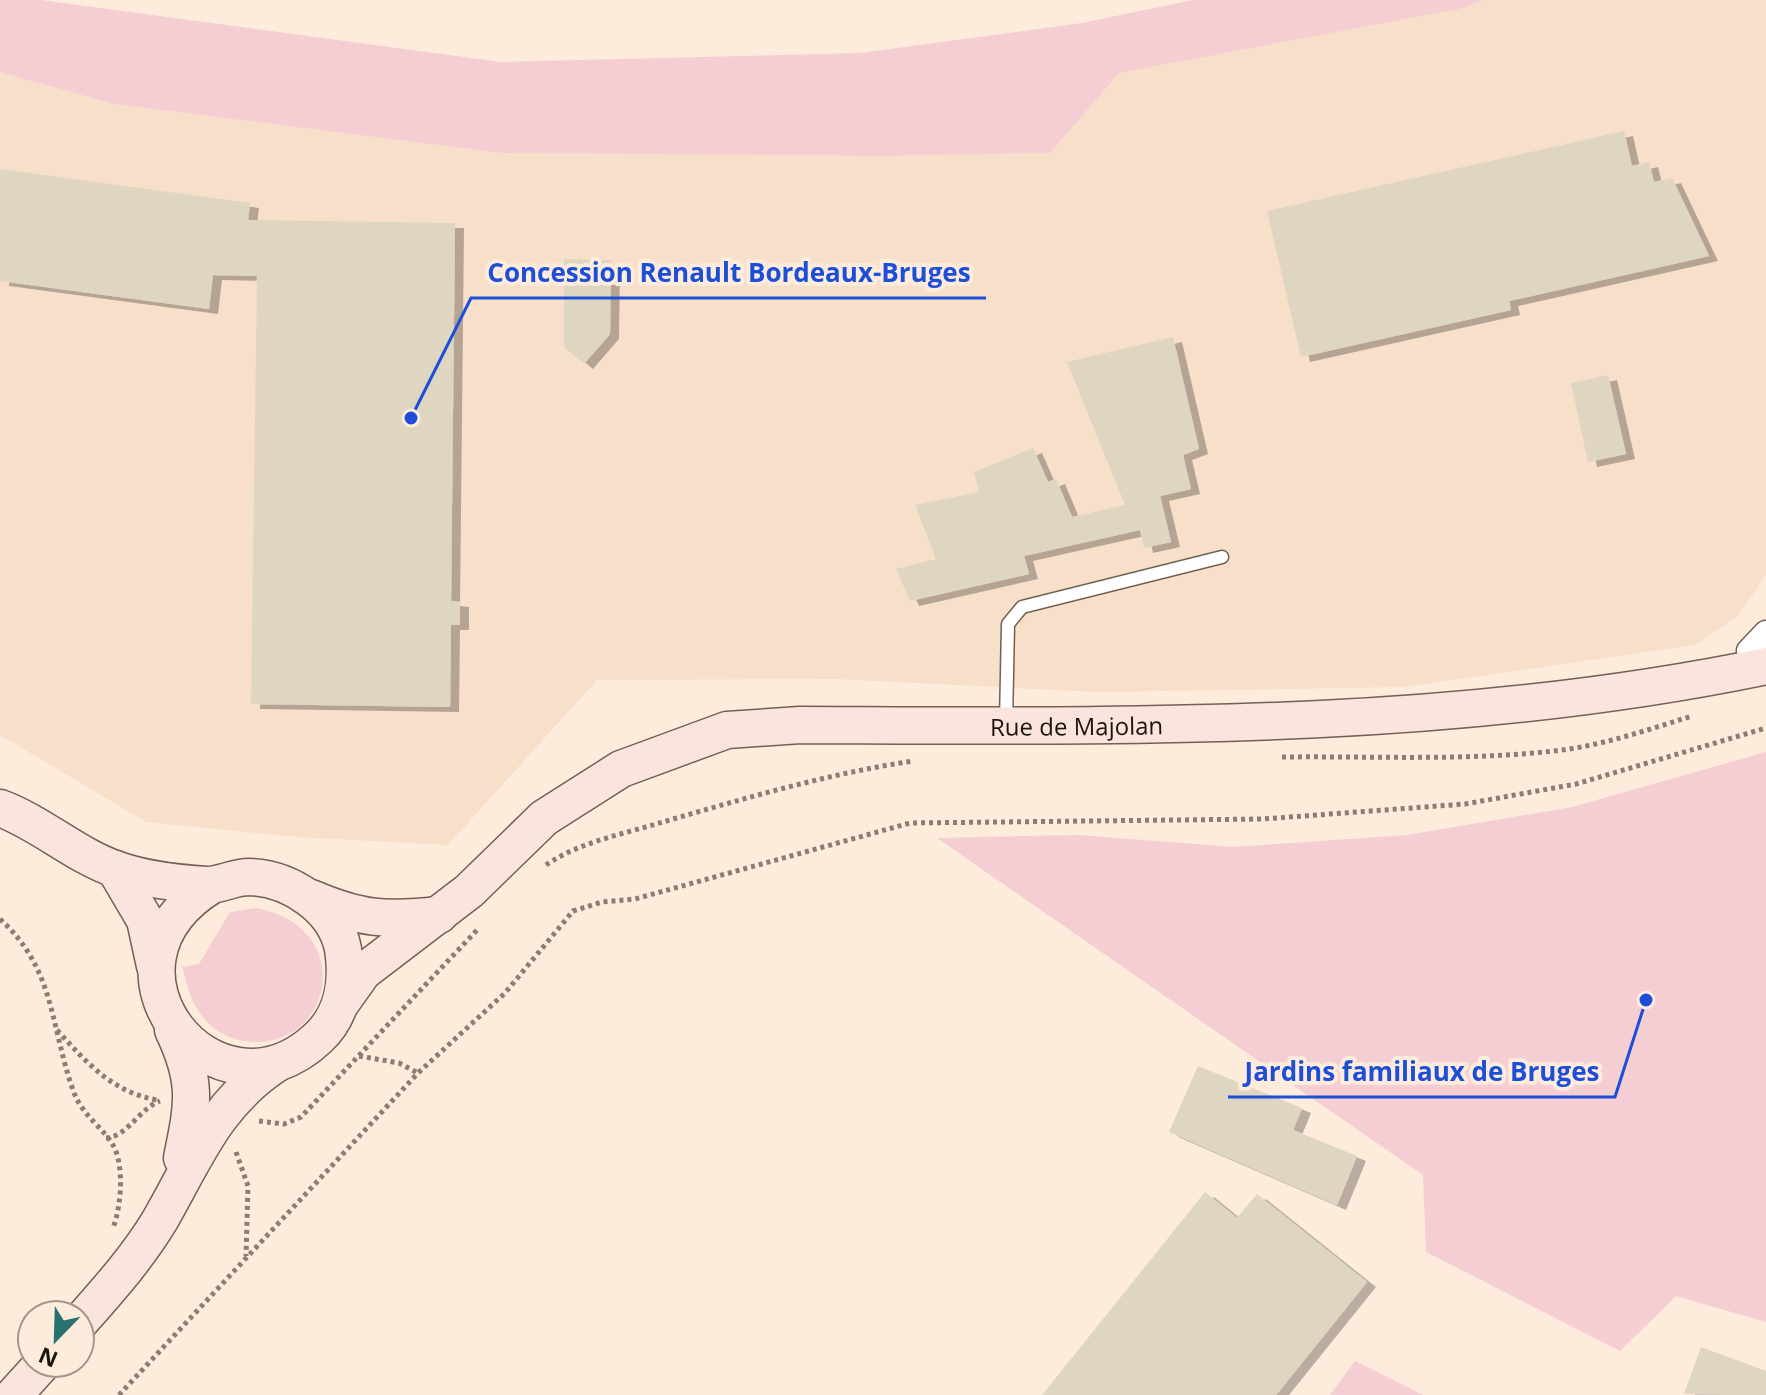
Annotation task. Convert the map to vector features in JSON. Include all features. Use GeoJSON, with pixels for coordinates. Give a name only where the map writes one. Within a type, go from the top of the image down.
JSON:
{"type":"FeatureCollection","features":[{"type":"Feature","properties":{"kind":"street"},"geometry":{"type":"LineString","coordinates":[[1759,668],[1749,651],[1766,633]]}},
{"type":"Feature","properties":{"kind":"street","name":"Rue de Majolan"},"geometry":{"type":"LineString","coordinates":[[341,1003],[363,972],[441,915],[544,818],[621,769],[727,730],[800,725],[1283,723],[1514,706],[1759,668]]}},
{"type":"Feature","properties":{"kind":"street"},"geometry":{"type":"LineString","coordinates":[[0,808],[115,869],[154,880],[212,885]]}},
{"type":"Feature","properties":{"kind":"street"},"geometry":{"type":"LineString","coordinates":[[115,869],[145,920],[166,1015],[208,1107]]}},
{"type":"Feature","properties":{"kind":"street"},"geometry":{"type":"LineString","coordinates":[[155,968],[161,942],[172,918],[190,899],[212,885],[229,880],[260,878],[287,885],[347,913],[372,919],[441,915]]}},
{"type":"Feature","properties":{"kind":"street"},"geometry":{"type":"LineString","coordinates":[[96,1304],[128,1268],[176,1187],[208,1107],[276,1064],[304,1051],[326,1030],[341,1003],[346,974],[342,944],[328,917],[307,896]]}},
{"type":"Feature","properties":{"kind":"street"},"geometry":{"type":"LineString","coordinates":[[166,1015],[185,1041],[212,1059],[244,1067],[276,1064]]}},
{"type":"Feature","properties":{"kind":"street"},"geometry":{"type":"LineString","coordinates":[[14,1395],[28,1379]]}},
{"type":"Feature","properties":{"kind":"lane"},"geometry":{"type":"LineString","coordinates":[[1006,726],[1008,624],[1022,607],[1222,557]]}},
{"type":"Feature","properties":{"kind":"path"},"geometry":{"type":"LineString","coordinates":[[1268,757],[1485,756],[1556,751],[1608,741],[1698,714]]}},
{"type":"Feature","properties":{"kind":"path"},"geometry":{"type":"LineString","coordinates":[[119,1395],[418,1073],[505,993],[573,911],[602,902],[635,899],[910,823],[1263,819],[1465,804],[1576,784],[1766,728]]}},
{"type":"Feature","properties":{"kind":"path"},"geometry":{"type":"LineString","coordinates":[[541,869],[584,846],[687,815],[871,767],[925,759]]}},
{"type":"Feature","properties":{"kind":"path"},"geometry":{"type":"LineString","coordinates":[[0,919],[20,937],[38,965],[50,997],[73,1090],[92,1124],[115,1149],[119,1170],[118,1214],[108,1240]]}},
{"type":"Feature","properties":{"kind":"path"},"geometry":{"type":"LineString","coordinates":[[106,1138],[117,1136],[147,1106],[172,1099],[268,1122],[294,1121],[481,926]]}},
{"type":"Feature","properties":{"kind":"path"},"geometry":{"type":"LineString","coordinates":[[359,1056],[399,1063],[418,1073]]}},
{"type":"Feature","properties":{"kind":"shaded area"},"geometry":{"type":"Polygon","coordinates":[[[0,0],[41,0],[501,62],[860,53],[1082,23],[1193,0],[1485,0],[1459,9],[1119,73],[1050,153],[884,156],[502,153],[114,104],[0,72],[0,0]]]}},
{"type":"Feature","properties":{"kind":"shaded area"},"geometry":{"type":"Polygon","coordinates":[[[1485,0],[1766,0],[1766,575],[1738,616],[1695,645],[1404,687],[1097,692],[836,679],[597,680],[448,845],[297,837],[146,822],[0,735],[0,72],[114,104],[502,153],[884,156],[1050,153],[1119,73],[1459,9],[1485,0]]]}},
{"type":"Feature","properties":{"kind":"shaded area"},"geometry":{"type":"Polygon","coordinates":[[[1766,752],[1766,1322],[1676,1296],[1620,1351],[1426,1252],[1423,1175],[937,838],[1078,835],[1234,847],[1407,835],[1572,807],[1766,752]]]}},
{"type":"Feature","properties":{"kind":"shaded area"},"geometry":{"type":"Polygon","coordinates":[[[256,908],[290,920],[311,940],[322,964],[322,989],[313,1012],[295,1030],[270,1041],[239,1040],[212,1027],[193,1002],[182,967],[199,964],[230,912],[256,908]]]}},
{"type":"Feature","properties":{"kind":"shaded area"},"geometry":{"type":"Polygon","coordinates":[[[1355,1361],[1423,1395],[1330,1395],[1355,1361]]]}},
{"type":"Feature","properties":{"kind":"building"},"geometry":{"type":"Polygon","coordinates":[[[1624,131],[1632,166],[1649,162],[1654,182],[1672,178],[1709,256],[1509,301],[1511,310],[1301,357],[1267,211],[1624,131]]]}},
{"type":"Feature","properties":{"kind":"building"},"geometry":{"type":"Polygon","coordinates":[[[0,169],[250,203],[248,220],[455,223],[451,601],[460,602],[460,625],[451,625],[450,707],[251,704],[257,276],[213,275],[209,309],[0,281],[0,169]]]}},
{"type":"Feature","properties":{"kind":"building"},"geometry":{"type":"Polygon","coordinates":[[[564,259],[611,260],[610,334],[584,364],[564,347],[564,259]]]}},
{"type":"Feature","properties":{"kind":"building"},"geometry":{"type":"Polygon","coordinates":[[[1173,337],[1199,449],[1183,455],[1191,489],[1160,496],[1171,542],[1144,548],[1140,530],[1024,556],[1029,574],[910,601],[896,569],[936,559],[915,505],[979,492],[974,472],[1033,448],[1048,482],[1056,479],[1072,517],[1125,505],[1067,362],[1173,337]]]}},
{"type":"Feature","properties":{"kind":"building"},"geometry":{"type":"Polygon","coordinates":[[[1608,375],[1626,454],[1588,462],[1571,383],[1608,375]]]}},
{"type":"Feature","properties":{"kind":"building"},"geometry":{"type":"Polygon","coordinates":[[[1198,1066],[1302,1108],[1293,1130],[1357,1156],[1337,1205],[1169,1132],[1198,1066]]]}},
{"type":"Feature","properties":{"kind":"building"},"geometry":{"type":"Polygon","coordinates":[[[1205,1192],[1237,1218],[1257,1194],[1367,1282],[1276,1395],[1042,1395],[1205,1192]]]}},
{"type":"Feature","properties":{"kind":"building"},"geometry":{"type":"Polygon","coordinates":[[[1701,1347],[1766,1371],[1766,1395],[1684,1394],[1701,1347]]]}},
{"type":"Feature","properties":{"kind":"place","name":"Concession Renault Bordeaux-Bruges"},"geometry":{"type":"Point","coordinates":[411,418]}},
{"type":"Feature","properties":{"kind":"place","name":"Jardins familiaux de Bruges"},"geometry":{"type":"Point","coordinates":[1646,1000]}}]}
